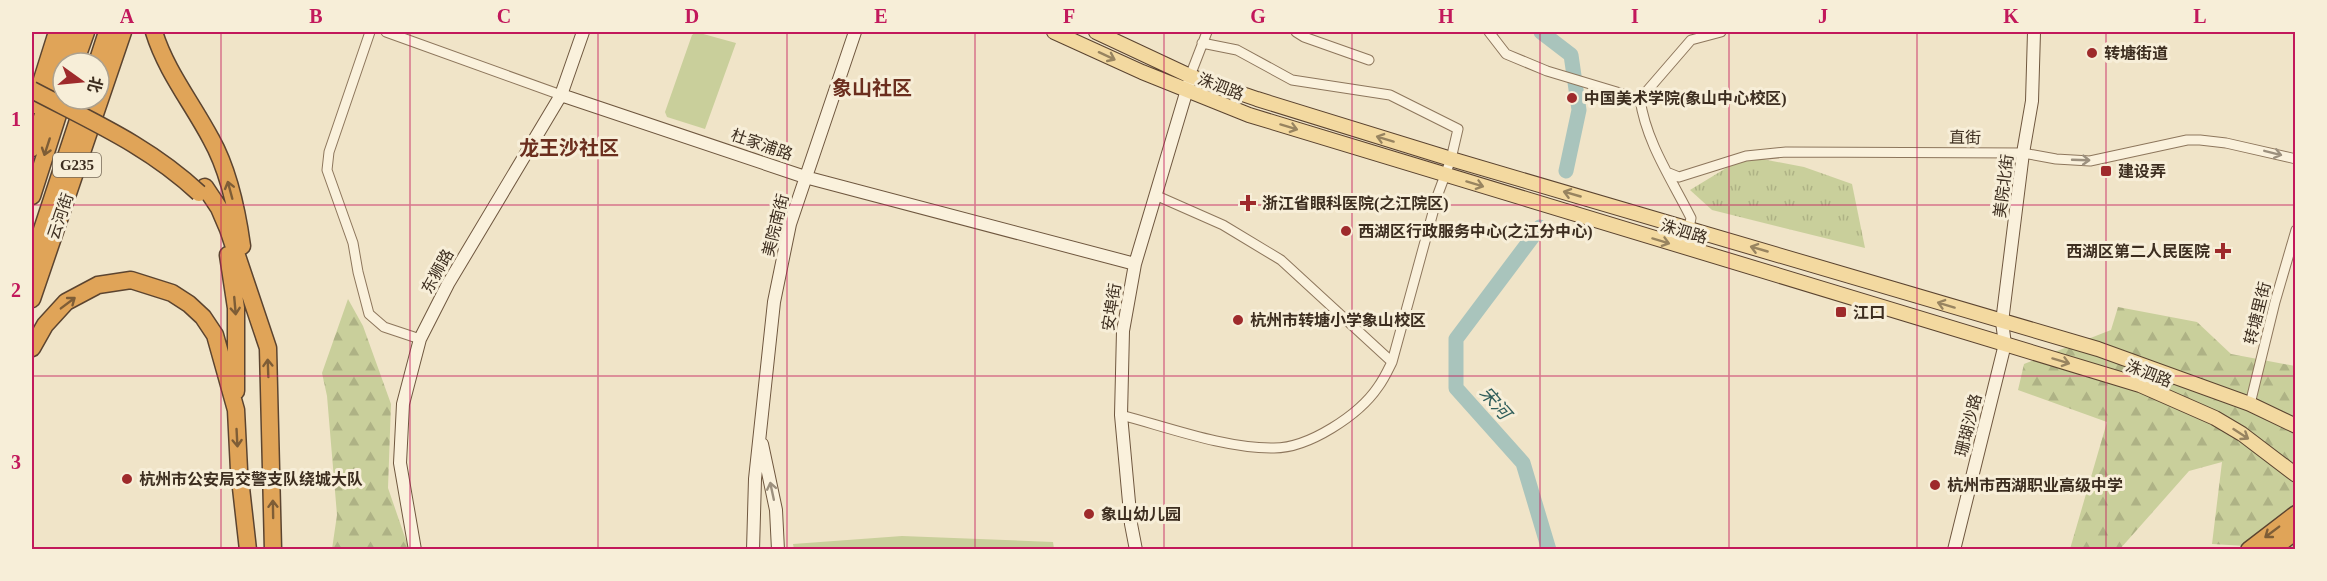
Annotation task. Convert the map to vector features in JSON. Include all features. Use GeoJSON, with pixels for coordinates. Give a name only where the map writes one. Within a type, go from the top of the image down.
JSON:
{"type":"FeatureCollection","features":[{"type":"Feature","properties":{"kind":"highway"},"geometry":{"type":"LineString","coordinates":[[32,113],[57,32]]}},
{"type":"Feature","properties":{"kind":"highway","name":"G235"},"geometry":{"type":"LineString","coordinates":[[32,148],[70,32]]}},
{"type":"Feature","properties":{"kind":"highway"},"geometry":{"type":"LineString","coordinates":[[79,51],[86,32]]}},
{"type":"Feature","properties":{"kind":"highway"},"geometry":{"type":"LineString","coordinates":[[101,51],[107,32]]}},
{"type":"Feature","properties":{"kind":"highway","name":"云河街"},"geometry":{"type":"LineString","coordinates":[[32,299],[123,32]]}},
{"type":"Feature","properties":{"kind":"highway"},"geometry":{"type":"LineString","coordinates":[[154,32],[159,48],[211,139],[225,171],[238,221],[248,288]]}},
{"type":"Feature","properties":{"kind":"highway"},"geometry":{"type":"LineString","coordinates":[[32,81],[51,92]]}},
{"type":"Feature","properties":{"kind":"highway"},"geometry":{"type":"LineString","coordinates":[[32,90],[140,147],[174,170],[202,190],[215,216],[229,260],[236,308],[236,410],[239,470],[248,549]]}},
{"type":"Feature","properties":{"kind":"highway","name":"G235"},"geometry":{"type":"LineString","coordinates":[[32,196],[60,111]]}},
{"type":"Feature","properties":{"kind":"highway","name":"G235"},"geometry":{"type":"LineString","coordinates":[[32,260],[81,111]]}},
{"type":"Feature","properties":{"kind":"highway"},"geometry":{"type":"LineString","coordinates":[[87,111],[157,148],[180,165],[219,208],[228,229],[268,348],[273,549]]}},
{"type":"Feature","properties":{"kind":"highway"},"geometry":{"type":"LineString","coordinates":[[32,348],[45,325],[66,302],[98,285],[131,280],[148,284],[172,293],[189,304],[215,335],[236,410]]}},
{"type":"Feature","properties":{"kind":"highway"},"geometry":{"type":"LineString","coordinates":[[2249,549],[2295,514]]}},
{"type":"Feature","properties":{"kind":"highway"},"geometry":{"type":"LineString","coordinates":[[2271,549],[2295,531]]}},
{"type":"Feature","properties":{"kind":"main road","name":"洙泗路"},"geometry":{"type":"LineString","coordinates":[[1054,32],[1188,91],[1249,115],[2140,385],[2215,418],[2242,434],[2295,475]]}},
{"type":"Feature","properties":{"kind":"main road","name":"洙泗路"},"geometry":{"type":"LineString","coordinates":[[1096,32],[1190,76],[1257,99],[1451,159],[2098,349],[2250,404],[2295,426]]}},
{"type":"Feature","properties":{"kind":"street"},"geometry":{"type":"LineString","coordinates":[[370,32],[329,152],[327,170],[353,243],[369,314],[384,327],[420,339]]}},
{"type":"Feature","properties":{"kind":"street","name":"杜家浦路"},"geometry":{"type":"LineString","coordinates":[[386,32],[561,95],[805,177],[1135,264]]}},
{"type":"Feature","properties":{"kind":"street","name":"东狮路"},"geometry":{"type":"LineString","coordinates":[[415,549],[400,463],[403,404],[420,339],[448,284],[561,95],[583,32]]}},
{"type":"Feature","properties":{"kind":"street","name":"美院南街"},"geometry":{"type":"LineString","coordinates":[[753,549],[755,478],[774,302],[790,224],[855,32]]}},
{"type":"Feature","properties":{"kind":"street"},"geometry":{"type":"LineString","coordinates":[[1190,76],[1207,32]]}},
{"type":"Feature","properties":{"kind":"street"},"geometry":{"type":"LineString","coordinates":[[1296,32],[1304,37],[1369,60]]}},
{"type":"Feature","properties":{"kind":"street"},"geometry":{"type":"LineString","coordinates":[[1489,32],[1506,54],[1547,71],[1640,99]]}},
{"type":"Feature","properties":{"kind":"street"},"geometry":{"type":"LineString","coordinates":[[1689,228],[1690,218],[1650,137],[1643,118],[1640,99],[1690,40],[1721,32]]}},
{"type":"Feature","properties":{"kind":"street","name":"美院北街"},"geometry":{"type":"LineString","coordinates":[[2005,344],[2002,321],[2023,153],[2032,101],[2034,32]]}},
{"type":"Feature","properties":{"kind":"street"},"geometry":{"type":"LineString","coordinates":[[1120,415],[1233,444],[1275,448],[1297,445],[1328,430],[1356,411],[1378,387],[1392,362],[1458,129],[1390,95],[1292,80],[1237,50],[1202,43]]}},
{"type":"Feature","properties":{"kind":"street","name":"安埠街"},"geometry":{"type":"LineString","coordinates":[[1136,549],[1131,524],[1120,415],[1123,331],[1135,264],[1188,91],[1190,76]]}},
{"type":"Feature","properties":{"kind":"street","name":"直街"},"geometry":{"type":"LineString","coordinates":[[1669,173],[1680,177],[1746,156],[1786,152],[2023,153],[2056,159],[2090,161],[2187,140],[2226,143],[2295,159]]}},
{"type":"Feature","properties":{"kind":"street"},"geometry":{"type":"LineString","coordinates":[[1155,195],[1222,225],[1281,260],[1392,362]]}},
{"type":"Feature","properties":{"kind":"street","name":"转塘里街"},"geometry":{"type":"LineString","coordinates":[[2250,404],[2295,230]]}},
{"type":"Feature","properties":{"kind":"street","name":"珊瑚沙路"},"geometry":{"type":"LineString","coordinates":[[1954,549],[2005,344]]}},
{"type":"Feature","properties":{"kind":"street","name":"美院南街"},"geometry":{"type":"LineString","coordinates":[[760,434],[776,510],[778,549]]}},
{"type":"Feature","properties":{"kind":"green space"},"geometry":{"type":"Polygon","coordinates":[[[696,32],[736,43],[705,129],[667,117],[665,112],[692,35],[696,32]]]}},
{"type":"Feature","properties":{"kind":"green space"},"geometry":{"type":"Polygon","coordinates":[[[1746,156],[1804,167],[1852,184],[1865,248],[1712,210],[1690,190],[1746,156]]]}},
{"type":"Feature","properties":{"kind":"green space"},"geometry":{"type":"Polygon","coordinates":[[[348,299],[363,326],[391,404],[388,488],[409,549],[332,549],[337,515],[327,396],[322,373],[348,299]]]}},
{"type":"Feature","properties":{"kind":"green space"},"geometry":{"type":"Polygon","coordinates":[[[2118,307],[2197,322],[2231,354],[2295,366],[2295,549],[2212,544],[2222,462],[2189,471],[2120,549],[2070,549],[2107,422],[2018,390],[2024,364],[2111,330],[2118,307]]]}},
{"type":"Feature","properties":{"kind":"green space"},"geometry":{"type":"Polygon","coordinates":[[[902,536],[1053,542],[1054,549],[794,549],[793,544],[902,536]]]}},
{"type":"Feature","properties":{"kind":"waterway","name":"宋河"},"geometry":{"type":"LineString","coordinates":[[1541,32],[1571,55],[1579,110],[1566,171]]}},
{"type":"Feature","properties":{"kind":"waterway","name":"宋河"},"geometry":{"type":"LineString","coordinates":[[1540,227],[1456,339],[1456,388],[1523,463],[1549,550]]}},
{"type":"Feature","properties":{"kind":"place","name":"转塘街道"},"geometry":{"type":"Point","coordinates":[2092,53]}},
{"type":"Feature","properties":{"kind":"place","name":"中国美术学院(象山中心校区)"},"geometry":{"type":"Point","coordinates":[1572,98]}},
{"type":"Feature","properties":{"kind":"place","name":"建设弄"},"geometry":{"type":"Point","coordinates":[2106,171]}},
{"type":"Feature","properties":{"kind":"place","name":"浙江省眼科医院(之江院区)"},"geometry":{"type":"Point","coordinates":[1248,203]}},
{"type":"Feature","properties":{"kind":"place","name":"西湖区行政服务中心(之江分中心)"},"geometry":{"type":"Point","coordinates":[1346,231]}},
{"type":"Feature","properties":{"kind":"place","name":"西湖区第二人民医院"},"geometry":{"type":"Point","coordinates":[2223,251]}},
{"type":"Feature","properties":{"kind":"place","name":"江口"},"geometry":{"type":"Point","coordinates":[1841,312]}},
{"type":"Feature","properties":{"kind":"place","name":"杭州市转塘小学象山校区"},"geometry":{"type":"Point","coordinates":[1238,320]}},
{"type":"Feature","properties":{"kind":"place","name":"杭州市公安局交警支队绕城大队"},"geometry":{"type":"Point","coordinates":[127,479]}},
{"type":"Feature","properties":{"kind":"place","name":"杭州市西湖职业高级中学"},"geometry":{"type":"Point","coordinates":[1935,485]}},
{"type":"Feature","properties":{"kind":"place","name":"象山幼儿园"},"geometry":{"type":"Point","coordinates":[1089,514]}},
{"type":"Feature","properties":{"kind":"district","name":"象山社区"},"geometry":{"type":"Point","coordinates":[872,88]}},
{"type":"Feature","properties":{"kind":"district","name":"龙王沙社区"},"geometry":{"type":"Point","coordinates":[569,148]}}]}
